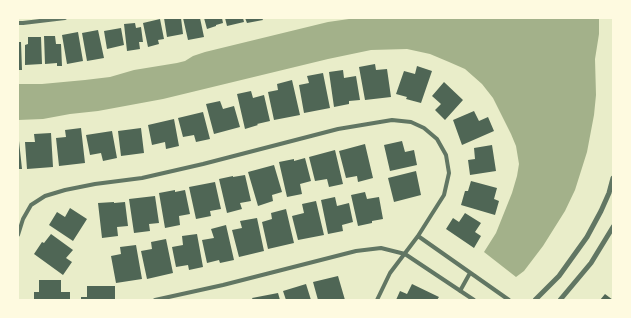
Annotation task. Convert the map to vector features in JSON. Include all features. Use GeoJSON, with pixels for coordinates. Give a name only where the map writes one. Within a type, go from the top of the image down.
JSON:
{"type":"FeatureCollection","features":[{"type":"Feature","properties":{"kind":"street"},"geometry":{"type":"LineString","coordinates":[[18,22],[23,23],[65,18]]}},
{"type":"Feature","properties":{"kind":"street"},"geometry":{"type":"LineString","coordinates":[[18,235],[23,219],[32,205],[45,196],[65,190],[150,176],[203,164],[338,128],[392,120],[411,122],[424,128],[437,139],[446,155],[449,173],[444,195],[418,236],[390,273],[377,300]]}},
{"type":"Feature","properties":{"kind":"street"},"geometry":{"type":"LineString","coordinates":[[535,300],[559,276],[587,237],[609,193],[613,178]]}},
{"type":"Feature","properties":{"kind":"street"},"geometry":{"type":"LineString","coordinates":[[560,300],[591,264],[613,227]]}},
{"type":"Feature","properties":{"kind":"street"},"geometry":{"type":"LineString","coordinates":[[418,236],[509,300]]}},
{"type":"Feature","properties":{"kind":"street"},"geometry":{"type":"LineString","coordinates":[[155,300],[223,285],[356,251],[381,248],[405,254],[474,300]]}},
{"type":"Feature","properties":{"kind":"street"},"geometry":{"type":"LineString","coordinates":[[460,290],[470,273]]}},
{"type":"Feature","properties":{"kind":"shaded area"},"geometry":{"type":"Polygon","coordinates":[[[356,18],[599,18],[599,34],[595,59],[596,95],[594,115],[587,152],[575,190],[565,211],[543,246],[524,271],[516,277],[484,252],[496,233],[512,193],[519,164],[516,146],[493,98],[482,84],[465,69],[430,54],[407,49],[371,50],[163,99],[43,119],[18,120],[18,84],[42,84],[110,77],[134,70],[185,61],[193,56],[205,52],[328,22],[356,18]]]}},
{"type":"Feature","properties":{"kind":"building"},"geometry":{"type":"Polygon","coordinates":[[[164,18],[181,18],[183,34],[167,37],[164,18]]]}},
{"type":"Feature","properties":{"kind":"building"},"geometry":{"type":"Polygon","coordinates":[[[183,18],[200,18],[204,37],[188,40],[183,18]]]}},
{"type":"Feature","properties":{"kind":"building"},"geometry":{"type":"Polygon","coordinates":[[[204,18],[222,18],[223,23],[207,29],[204,18]]]}},
{"type":"Feature","properties":{"kind":"building"},"geometry":{"type":"Polygon","coordinates":[[[225,18],[243,18],[244,22],[227,26],[225,18]]]}},
{"type":"Feature","properties":{"kind":"building"},"geometry":{"type":"Polygon","coordinates":[[[245,18],[262,18],[263,20],[247,23],[245,18]]]}},
{"type":"Feature","properties":{"kind":"building"},"geometry":{"type":"Polygon","coordinates":[[[160,19],[164,39],[158,40],[159,44],[148,47],[143,23],[160,19]]]}},
{"type":"Feature","properties":{"kind":"building"},"geometry":{"type":"Polygon","coordinates":[[[135,23],[136,28],[141,27],[143,42],[139,42],[140,49],[127,51],[124,24],[135,23]]]}},
{"type":"Feature","properties":{"kind":"building"},"geometry":{"type":"Polygon","coordinates":[[[121,28],[124,45],[107,49],[104,31],[121,28]]]}},
{"type":"Feature","properties":{"kind":"building"},"geometry":{"type":"Polygon","coordinates":[[[98,30],[104,58],[87,61],[82,33],[98,30]]]}},
{"type":"Feature","properties":{"kind":"building"},"geometry":{"type":"Polygon","coordinates":[[[78,32],[83,61],[67,64],[62,35],[78,32]]]}},
{"type":"Feature","properties":{"kind":"building"},"geometry":{"type":"Polygon","coordinates":[[[44,36],[55,36],[56,44],[61,44],[62,66],[57,66],[57,63],[45,64],[44,36]]]}},
{"type":"Feature","properties":{"kind":"building"},"geometry":{"type":"Polygon","coordinates":[[[28,37],[41,37],[42,64],[25,65],[25,45],[28,44],[28,37]]]}},
{"type":"Feature","properties":{"kind":"building"},"geometry":{"type":"Polygon","coordinates":[[[18,42],[21,42],[22,70],[18,70],[18,42]]]}},
{"type":"Feature","properties":{"kind":"building"},"geometry":{"type":"Polygon","coordinates":[[[375,64],[376,70],[387,69],[391,97],[365,100],[359,67],[375,64]]]}},
{"type":"Feature","properties":{"kind":"building"},"geometry":{"type":"Polygon","coordinates":[[[417,66],[432,71],[421,103],[406,99],[407,97],[396,94],[404,71],[415,74],[417,66]]]}},
{"type":"Feature","properties":{"kind":"building"},"geometry":{"type":"Polygon","coordinates":[[[343,70],[344,78],[356,76],[360,100],[349,101],[349,104],[334,107],[329,72],[343,70]]]}},
{"type":"Feature","properties":{"kind":"building"},"geometry":{"type":"Polygon","coordinates":[[[323,73],[330,108],[304,113],[299,85],[309,83],[307,76],[323,73]]]}},
{"type":"Feature","properties":{"kind":"building"},"geometry":{"type":"Polygon","coordinates":[[[292,80],[300,115],[274,120],[268,92],[278,90],[277,84],[292,80]]]}},
{"type":"Feature","properties":{"kind":"building"},"geometry":{"type":"Polygon","coordinates":[[[444,82],[463,100],[445,120],[435,110],[441,104],[432,96],[444,82]]]}},
{"type":"Feature","properties":{"kind":"building"},"geometry":{"type":"Polygon","coordinates":[[[251,91],[253,98],[264,95],[270,121],[245,129],[237,94],[251,91]]]}},
{"type":"Feature","properties":{"kind":"building"},"geometry":{"type":"Polygon","coordinates":[[[220,101],[223,109],[234,106],[240,127],[214,134],[206,104],[220,101]]]}},
{"type":"Feature","properties":{"kind":"building"},"geometry":{"type":"Polygon","coordinates":[[[474,111],[479,121],[488,117],[494,131],[462,145],[453,120],[474,111]]]}},
{"type":"Feature","properties":{"kind":"building"},"geometry":{"type":"Polygon","coordinates":[[[203,112],[210,139],[196,142],[194,135],[183,137],[178,118],[203,112]]]}},
{"type":"Feature","properties":{"kind":"building"},"geometry":{"type":"Polygon","coordinates":[[[174,119],[179,146],[166,149],[165,142],[152,145],[148,125],[174,119]]]}},
{"type":"Feature","properties":{"kind":"building"},"geometry":{"type":"Polygon","coordinates":[[[81,128],[85,163],[59,166],[56,138],[66,137],[65,130],[81,128]]]}},
{"type":"Feature","properties":{"kind":"building"},"geometry":{"type":"Polygon","coordinates":[[[141,128],[144,153],[121,156],[118,131],[141,128]]]}},
{"type":"Feature","properties":{"kind":"building"},"geometry":{"type":"Polygon","coordinates":[[[112,131],[117,158],[103,161],[101,153],[90,155],[86,135],[112,131]]]}},
{"type":"Feature","properties":{"kind":"building"},"geometry":{"type":"Polygon","coordinates":[[[51,133],[53,167],[27,169],[25,142],[35,142],[34,134],[51,133]]]}},
{"type":"Feature","properties":{"kind":"building"},"geometry":{"type":"Polygon","coordinates":[[[19,141],[22,169],[18,169],[19,141]]]}},
{"type":"Feature","properties":{"kind":"building"},"geometry":{"type":"Polygon","coordinates":[[[402,141],[405,152],[414,150],[417,165],[390,171],[384,145],[402,141]]]}},
{"type":"Feature","properties":{"kind":"building"},"geometry":{"type":"Polygon","coordinates":[[[365,144],[373,178],[358,182],[357,176],[346,178],[339,151],[365,144]]]}},
{"type":"Feature","properties":{"kind":"building"},"geometry":{"type":"Polygon","coordinates":[[[492,145],[496,171],[470,175],[468,160],[475,159],[474,148],[492,145]]]}},
{"type":"Feature","properties":{"kind":"building"},"geometry":{"type":"Polygon","coordinates":[[[335,150],[343,184],[329,187],[327,179],[315,181],[309,157],[335,150]]]}},
{"type":"Feature","properties":{"kind":"building"},"geometry":{"type":"Polygon","coordinates":[[[305,158],[311,181],[300,184],[302,194],[287,197],[279,162],[294,159],[294,161],[305,158]]]}},
{"type":"Feature","properties":{"kind":"building"},"geometry":{"type":"Polygon","coordinates":[[[274,165],[282,192],[272,195],[273,201],[258,206],[248,172],[274,165]]]}},
{"type":"Feature","properties":{"kind":"building"},"geometry":{"type":"Polygon","coordinates":[[[416,171],[421,195],[394,202],[388,178],[416,171]]]}},
{"type":"Feature","properties":{"kind":"building"},"geometry":{"type":"Polygon","coordinates":[[[245,175],[251,201],[240,203],[242,209],[227,213],[219,179],[245,175]]]}},
{"type":"Feature","properties":{"kind":"building"},"geometry":{"type":"Polygon","coordinates":[[[471,181],[497,188],[494,199],[499,201],[495,215],[461,205],[465,191],[468,191],[471,181]]]}},
{"type":"Feature","properties":{"kind":"building"},"geometry":{"type":"Polygon","coordinates":[[[215,182],[221,209],[210,211],[211,216],[196,219],[189,187],[215,182]]]}},
{"type":"Feature","properties":{"kind":"building"},"geometry":{"type":"Polygon","coordinates":[[[175,190],[175,192],[185,190],[190,214],[179,216],[180,225],[165,228],[159,193],[175,190]]]}},
{"type":"Feature","properties":{"kind":"building"},"geometry":{"type":"Polygon","coordinates":[[[365,192],[367,199],[379,197],[383,219],[358,226],[351,195],[365,192]]]}},
{"type":"Feature","properties":{"kind":"building"},"geometry":{"type":"Polygon","coordinates":[[[155,196],[159,223],[149,224],[150,231],[134,233],[129,199],[155,196]]]}},
{"type":"Feature","properties":{"kind":"building"},"geometry":{"type":"Polygon","coordinates":[[[335,197],[337,206],[349,203],[353,222],[342,225],[343,231],[328,234],[321,200],[335,197]]]}},
{"type":"Feature","properties":{"kind":"building"},"geometry":{"type":"Polygon","coordinates":[[[316,201],[324,235],[298,240],[292,216],[304,213],[302,204],[316,201]]]}},
{"type":"Feature","properties":{"kind":"building"},"geometry":{"type":"Polygon","coordinates":[[[125,202],[128,226],[117,227],[118,236],[102,238],[98,203],[125,202]]]}},
{"type":"Feature","properties":{"kind":"building"},"geometry":{"type":"Polygon","coordinates":[[[70,208],[87,219],[73,241],[49,225],[57,212],[65,217],[70,208]]]}},
{"type":"Feature","properties":{"kind":"building"},"geometry":{"type":"Polygon","coordinates":[[[286,209],[294,243],[268,249],[262,222],[272,219],[271,213],[286,209]]]}},
{"type":"Feature","properties":{"kind":"building"},"geometry":{"type":"Polygon","coordinates":[[[465,213],[481,223],[475,232],[481,236],[474,248],[446,229],[453,218],[459,222],[465,213]]]}},
{"type":"Feature","properties":{"kind":"building"},"geometry":{"type":"Polygon","coordinates":[[[257,218],[264,251],[239,257],[232,230],[242,228],[240,221],[257,218]]]}},
{"type":"Feature","properties":{"kind":"building"},"geometry":{"type":"Polygon","coordinates":[[[226,225],[234,260],[220,263],[219,260],[207,263],[202,240],[214,238],[211,229],[226,225]]]}},
{"type":"Feature","properties":{"kind":"building"},"geometry":{"type":"Polygon","coordinates":[[[51,234],[73,250],[66,258],[72,262],[63,275],[34,254],[42,242],[44,243],[51,234]]]}},
{"type":"Feature","properties":{"kind":"building"},"geometry":{"type":"Polygon","coordinates":[[[197,234],[203,267],[189,270],[188,265],[176,267],[172,247],[183,245],[182,236],[197,234]]]}},
{"type":"Feature","properties":{"kind":"building"},"geometry":{"type":"Polygon","coordinates":[[[166,239],[173,273],[147,279],[141,251],[152,249],[151,242],[166,239]]]}},
{"type":"Feature","properties":{"kind":"building"},"geometry":{"type":"Polygon","coordinates":[[[136,245],[142,279],[116,283],[111,256],[121,254],[120,247],[136,245]]]}},
{"type":"Feature","properties":{"kind":"building"},"geometry":{"type":"Polygon","coordinates":[[[338,276],[345,300],[318,300],[313,282],[338,276]]]}},
{"type":"Feature","properties":{"kind":"building"},"geometry":{"type":"Polygon","coordinates":[[[39,280],[61,280],[61,292],[70,292],[70,300],[34,300],[34,292],[39,292],[39,280]]]}},
{"type":"Feature","properties":{"kind":"building"},"geometry":{"type":"Polygon","coordinates":[[[306,284],[311,300],[286,300],[283,291],[306,284]]]}},
{"type":"Feature","properties":{"kind":"building"},"geometry":{"type":"Polygon","coordinates":[[[412,284],[439,297],[437,300],[396,300],[400,291],[407,294],[412,284]]]}},
{"type":"Feature","properties":{"kind":"building"},"geometry":{"type":"Polygon","coordinates":[[[87,286],[115,286],[115,300],[81,300],[81,297],[87,297],[87,286]]]}},
{"type":"Feature","properties":{"kind":"building"},"geometry":{"type":"Polygon","coordinates":[[[278,293],[280,300],[253,300],[252,298],[278,293]]]}},
{"type":"Feature","properties":{"kind":"building"},"geometry":{"type":"Polygon","coordinates":[[[605,294],[613,300],[600,300],[605,294]]]}}]}
